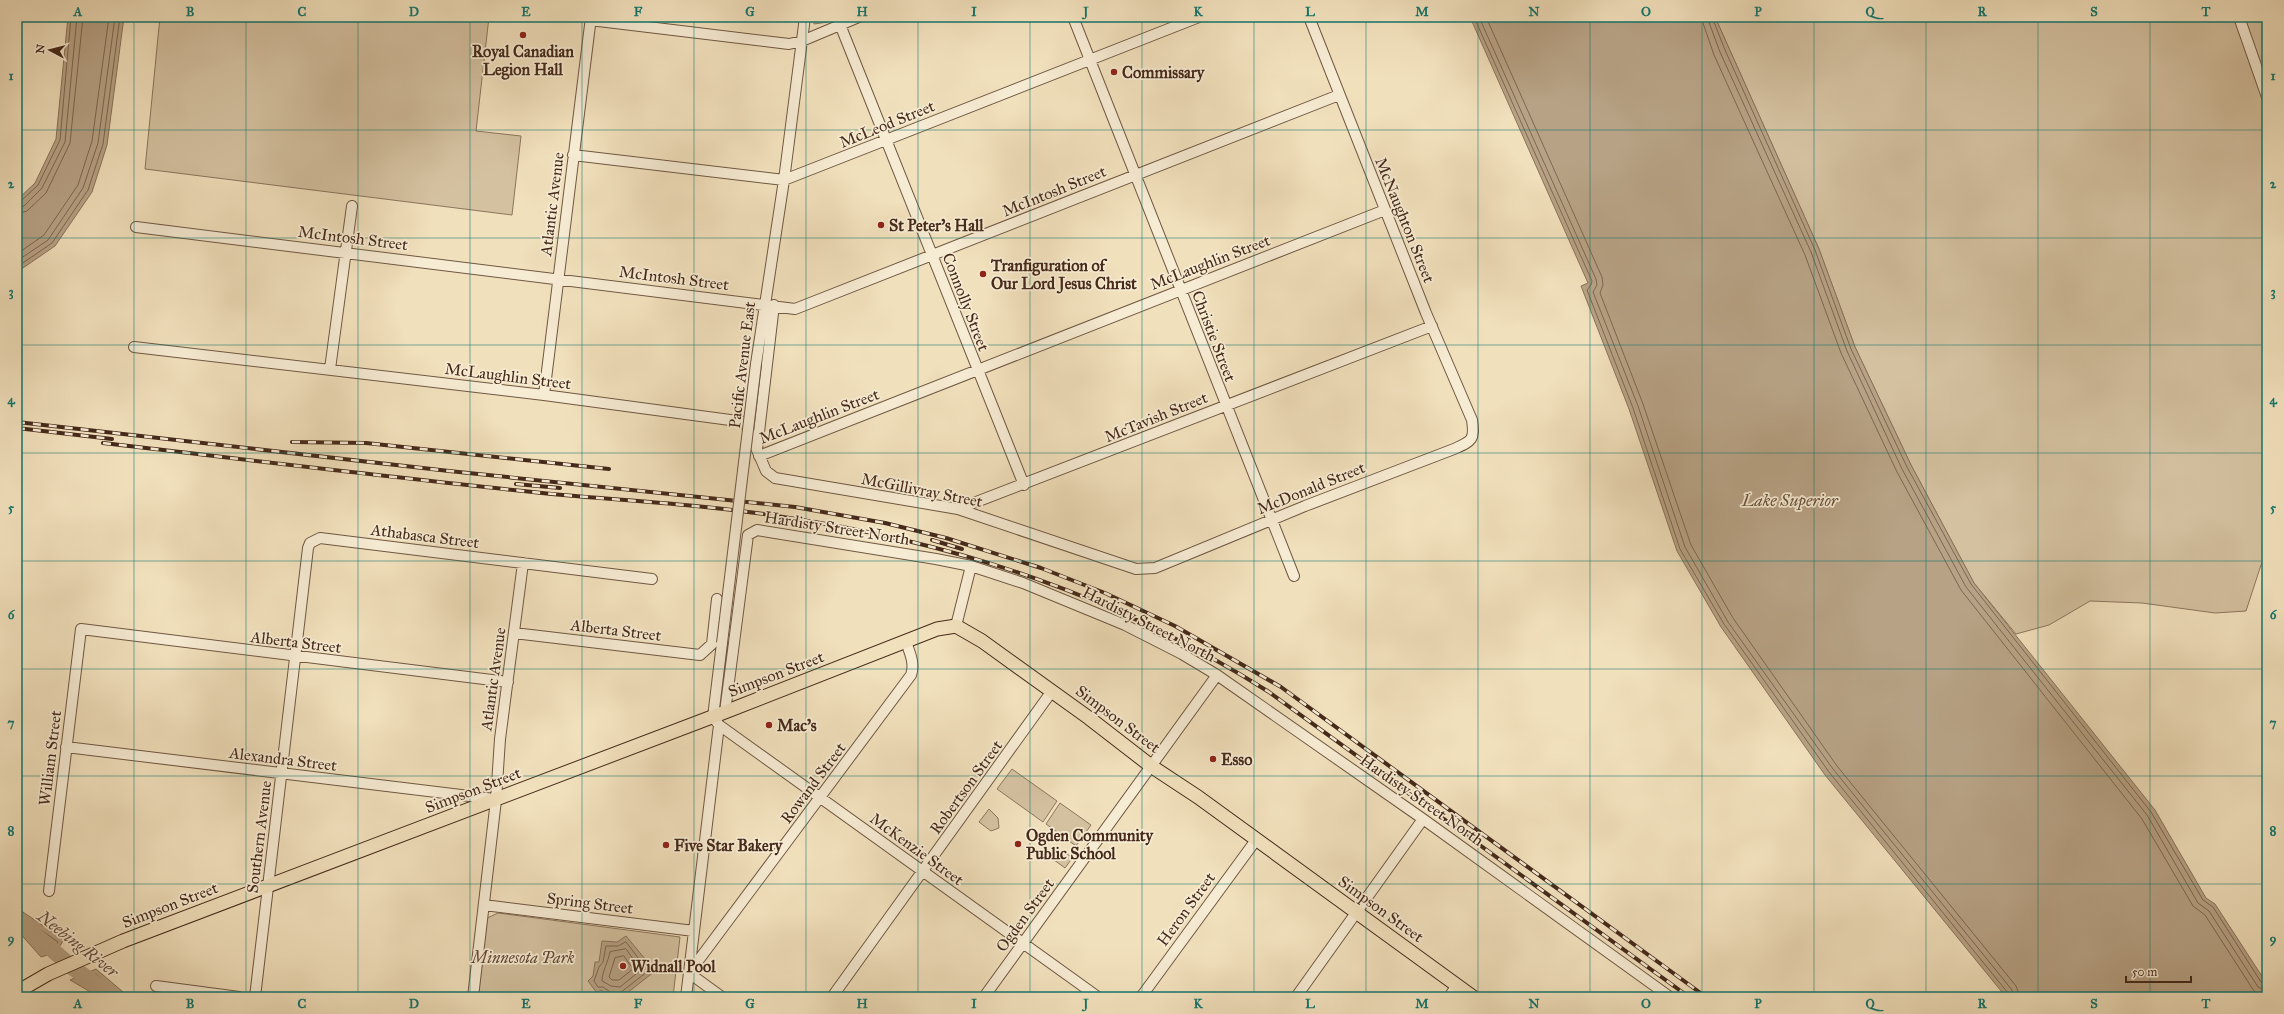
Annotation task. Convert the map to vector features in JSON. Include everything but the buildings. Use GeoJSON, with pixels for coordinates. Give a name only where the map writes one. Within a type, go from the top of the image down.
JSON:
{"type":"FeatureCollection","features":[{"type":"Feature","properties":{"kind":"main road","name":"Simpson Street"},"geometry":{"type":"LineString","coordinates":[[17,993],[48,974],[88,956],[269,885],[719,718],[937,629],[956,626],[982,641],[1052,691],[1151,766],[1473,997]]}},
{"type":"Feature","properties":{"kind":"street","name":"Pacific Avenue East"},"geometry":{"type":"LineString","coordinates":[[719,718],[722,643],[756,364],[769,305],[805,17]]}},
{"type":"Feature","properties":{"kind":"street"},"geometry":{"type":"LineString","coordinates":[[590,18],[789,44],[802,41],[839,21],[859,17]]}},
{"type":"Feature","properties":{"kind":"street","name":"Christie Street"},"geometry":{"type":"LineString","coordinates":[[1073,17],[1225,406],[1294,576]]}},
{"type":"Feature","properties":{"kind":"street","name":"McLeod Street"},"geometry":{"type":"LineString","coordinates":[[573,155],[784,180],[1199,17]]}},
{"type":"Feature","properties":{"kind":"street","name":"McNaughton Street"},"geometry":{"type":"LineString","coordinates":[[1309,17],[1385,210],[1472,420],[1474,434]]}},
{"type":"Feature","properties":{"kind":"street"},"geometry":{"type":"LineString","coordinates":[[2239,17],[2267,97]]}},
{"type":"Feature","properties":{"kind":"street","name":"Atlantic Avenue"},"geometry":{"type":"LineString","coordinates":[[544,395],[590,18]]}},
{"type":"Feature","properties":{"kind":"street","name":"Connolly Street"},"geometry":{"type":"LineString","coordinates":[[839,21],[1024,485]]}},
{"type":"Feature","properties":{"kind":"street","name":"McIntosh Street"},"geometry":{"type":"LineString","coordinates":[[136,227],[795,309],[1339,95]]}},
{"type":"Feature","properties":{"kind":"street"},"geometry":{"type":"LineString","coordinates":[[330,369],[352,206]]}},
{"type":"Feature","properties":{"kind":"street","name":"McLaughlin Street"},"geometry":{"type":"LineString","coordinates":[[134,347],[544,395],[745,422],[758,454],[1385,210]]}},
{"type":"Feature","properties":{"kind":"street"},"geometry":{"type":"LineString","coordinates":[[758,454],[769,305]]}},
{"type":"Feature","properties":{"kind":"street","name":"McTavish Street"},"geometry":{"type":"LineString","coordinates":[[958,509],[1024,485],[1432,326]]}},
{"type":"Feature","properties":{"kind":"street","name":"McDonald Street"},"geometry":{"type":"LineString","coordinates":[[1155,568],[1272,520],[1454,449],[1472,439],[1474,434]]}},
{"type":"Feature","properties":{"kind":"street","name":"McGillivray Street"},"geometry":{"type":"LineString","coordinates":[[758,454],[766,472],[775,478],[958,509],[1136,569],[1155,568]]}},
{"type":"Feature","properties":{"kind":"street","name":"Hardisty Street North"},"geometry":{"type":"LineString","coordinates":[[719,718],[748,535],[752,531],[757,530],[971,566],[1023,583],[1111,619],[1182,654],[1217,675],[1423,819],[1670,997]]}},
{"type":"Feature","properties":{"kind":"street","name":"Athabasca Street"},"geometry":{"type":"LineString","coordinates":[[296,657],[308,548],[316,539],[523,563],[652,580]]}},
{"type":"Feature","properties":{"kind":"street","name":"Atlantic Avenue"},"geometry":{"type":"LineString","coordinates":[[473,997],[496,800],[500,740],[523,563]]}},
{"type":"Feature","properties":{"kind":"street"},"geometry":{"type":"LineString","coordinates":[[956,626],[971,566]]}},
{"type":"Feature","properties":{"kind":"street","name":"Alberta Street"},"geometry":{"type":"LineString","coordinates":[[514,633],[700,655],[712,644],[717,599]]}},
{"type":"Feature","properties":{"kind":"street","name":"Alberta Street"},"geometry":{"type":"LineString","coordinates":[[81,629],[296,657],[508,682]]}},
{"type":"Feature","properties":{"kind":"street","name":"William Street"},"geometry":{"type":"LineString","coordinates":[[49,891],[81,629]]}},
{"type":"Feature","properties":{"kind":"street","name":"Rowand Street"},"geometry":{"type":"LineString","coordinates":[[689,974],[911,675],[913,669],[912,659],[906,642]]}},
{"type":"Feature","properties":{"kind":"street","name":"Southern Avenue"},"geometry":{"type":"LineString","coordinates":[[255,997],[296,657]]}},
{"type":"Feature","properties":{"kind":"street","name":"Ogden Street"},"geometry":{"type":"LineString","coordinates":[[984,997],[1217,675]]}},
{"type":"Feature","properties":{"kind":"street","name":"Robertson Street"},"geometry":{"type":"LineString","coordinates":[[832,997],[1052,691]]}},
{"type":"Feature","properties":{"kind":"street"},"geometry":{"type":"LineString","coordinates":[[686,997],[719,718]]}},
{"type":"Feature","properties":{"kind":"street","name":"McKenzie Street"},"geometry":{"type":"LineString","coordinates":[[719,718],[820,798],[1098,997]]}},
{"type":"Feature","properties":{"kind":"street","name":"Alexandra Street"},"geometry":{"type":"LineString","coordinates":[[66,747],[496,800]]}},
{"type":"Feature","properties":{"kind":"street"},"geometry":{"type":"LineString","coordinates":[[1296,997],[1423,819]]}},
{"type":"Feature","properties":{"kind":"street","name":"Heron Street"},"geometry":{"type":"LineString","coordinates":[[1141,997],[1256,840]]}},
{"type":"Feature","properties":{"kind":"street","name":"Spring Street"},"geometry":{"type":"LineString","coordinates":[[484,905],[694,931]]}},
{"type":"Feature","properties":{"kind":"street"},"geometry":{"type":"LineString","coordinates":[[689,974],[722,997]]}},
{"type":"Feature","properties":{"kind":"street"},"geometry":{"type":"LineString","coordinates":[[156,986],[239,997]]}},
{"type":"Feature","properties":{"kind":"street"},"geometry":{"type":"LineString","coordinates":[[1449,997],[1457,986]]}},
{"type":"Feature","properties":{"kind":"street"},"geometry":{"type":"LineString","coordinates":[[17,993],[19,997]]}},
{"type":"Feature","properties":{"kind":"green space"},"geometry":{"type":"Polygon","coordinates":[[[160,17],[489,17],[476,131],[521,136],[512,215],[145,169],[160,17]]]}},
{"type":"Feature","properties":{"kind":"green space"},"geometry":{"type":"Polygon","coordinates":[[[813,17],[832,17],[828,22],[814,24],[813,17]]]}},
{"type":"Feature","properties":{"kind":"green space"},"geometry":{"type":"Polygon","coordinates":[[[1715,17],[2267,17],[2267,558],[2261,565],[2246,611],[2215,613],[2142,603],[2090,601],[2049,625],[2016,634],[1974,583],[1911,465],[1855,347],[1819,249],[1715,17]]]}},
{"type":"Feature","properties":{"kind":"green space"},"geometry":{"type":"Polygon","coordinates":[[[1012,769],[1057,801],[1043,822],[997,789],[1012,769]]]}},
{"type":"Feature","properties":{"kind":"green space"},"geometry":{"type":"Polygon","coordinates":[[[1060,803],[1091,825],[1076,846],[1046,824],[1060,803]]]}},
{"type":"Feature","properties":{"kind":"green space"},"geometry":{"type":"Polygon","coordinates":[[[989,809],[998,818],[999,828],[991,831],[979,822],[989,809]]]}},
{"type":"Feature","properties":{"kind":"green space"},"geometry":{"type":"Polygon","coordinates":[[[1056,849],[1073,857],[1065,868],[1050,857],[1056,849]]]}},
{"type":"Feature","properties":{"kind":"green space","name":"Minnesota Park"},"geometry":{"type":"Polygon","coordinates":[[[498,913],[680,937],[673,997],[477,997],[485,919],[498,913]]]}},
{"type":"Feature","properties":{"kind":"water"},"geometry":{"type":"Polygon","coordinates":[[[68,17],[124,17],[107,145],[92,192],[55,246],[17,272],[17,200],[35,183],[56,139],[68,17]]]}},
{"type":"Feature","properties":{"kind":"water","name":"Lake Superior"},"geometry":{"type":"Polygon","coordinates":[[[1470,17],[1715,17],[1819,249],[1855,347],[1911,465],[1974,583],[2155,810],[2206,898],[2215,904],[2267,984],[2267,997],[2006,997],[1825,775],[1721,627],[1677,551],[1629,409],[1581,286],[1588,283],[1470,17]]]}},
{"type":"Feature","properties":{"kind":"water","name":"Neebing River"},"geometry":{"type":"Polygon","coordinates":[[[17,908],[64,940],[55,953],[41,957],[17,930],[17,908]]]}},
{"type":"Feature","properties":{"kind":"water","name":"Widnall Pool"},"geometry":{"type":"Polygon","coordinates":[[[626,936],[655,971],[622,997],[614,995],[609,997],[601,990],[597,993],[588,981],[593,976],[595,962],[599,962],[602,941],[617,942],[626,936]]]}},
{"type":"Feature","properties":{"kind":"water"},"geometry":{"type":"Polygon","coordinates":[[[96,969],[129,997],[99,997],[70,980],[96,969]]]}},
{"type":"Feature","properties":{"kind":"waterway","name":"Neebing River"},"geometry":{"type":"LineString","coordinates":[[17,919],[73,968],[115,997]]}},
{"type":"Feature","properties":{"kind":"railway"},"geometry":{"type":"LineString","coordinates":[[17,422],[449,471],[795,507],[885,523],[946,538],[1041,568],[1105,593],[1175,626],[1281,687],[1706,997]]}},
{"type":"Feature","properties":{"kind":"railway"},"geometry":{"type":"LineString","coordinates":[[17,428],[112,439]]}},
{"type":"Feature","properties":{"kind":"railway"},"geometry":{"type":"LineString","coordinates":[[292,442],[366,443],[609,469]]}},
{"type":"Feature","properties":{"kind":"railway"},"geometry":{"type":"LineString","coordinates":[[103,443],[487,487],[693,506],[783,517],[848,528],[912,542],[975,559],[1036,579],[1096,602],[1155,628],[1212,658],[1269,692],[1689,997]]}},
{"type":"Feature","properties":{"kind":"railway"},"geometry":{"type":"LineString","coordinates":[[516,484],[560,488]]}},
{"type":"Feature","properties":{"kind":"railway"},"geometry":{"type":"LineString","coordinates":[[932,540],[962,549]]}},
{"type":"Feature","properties":{"kind":"place","name":"Royal Canadian Legion Hall"},"geometry":{"type":"Point","coordinates":[523,35]}},
{"type":"Feature","properties":{"kind":"place","name":"Commissary"},"geometry":{"type":"Point","coordinates":[1114,72]}},
{"type":"Feature","properties":{"kind":"place","name":"St Peter's Hall"},"geometry":{"type":"Point","coordinates":[881,225]}},
{"type":"Feature","properties":{"kind":"place","name":"Tranfiguration of Our Lord Jesus Christ"},"geometry":{"type":"Point","coordinates":[983,274]}},
{"type":"Feature","properties":{"kind":"place","name":"Mac's"},"geometry":{"type":"Point","coordinates":[769,725]}},
{"type":"Feature","properties":{"kind":"place","name":"Esso"},"geometry":{"type":"Point","coordinates":[1213,759]}},
{"type":"Feature","properties":{"kind":"place","name":"Ogden Community Public School"},"geometry":{"type":"Point","coordinates":[1018,844]}},
{"type":"Feature","properties":{"kind":"place","name":"Five Star Bakery"},"geometry":{"type":"Point","coordinates":[666,845]}},
{"type":"Feature","properties":{"kind":"place","name":"Widnall Pool"},"geometry":{"type":"Point","coordinates":[623,966]}}]}
